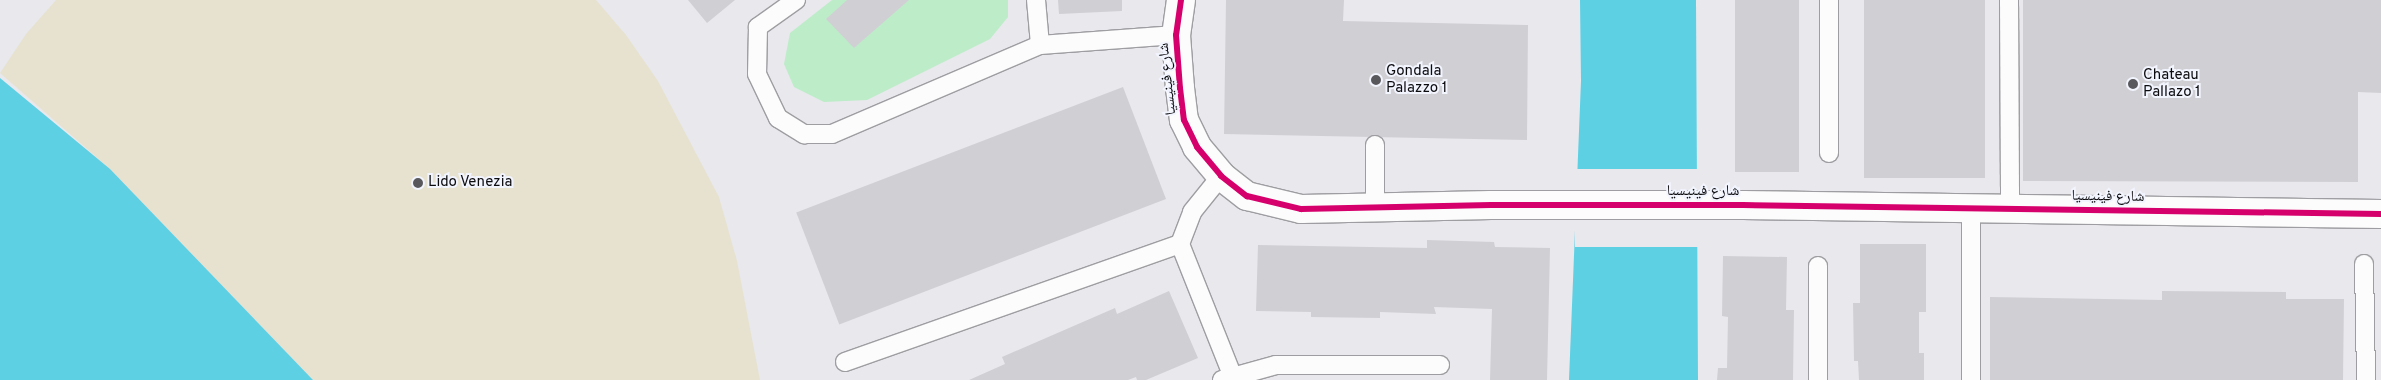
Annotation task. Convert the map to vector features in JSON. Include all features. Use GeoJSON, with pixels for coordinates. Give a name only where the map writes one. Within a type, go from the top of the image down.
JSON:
{"type":"FeatureCollection","features":[{"type":"Feature","properties":{"kind":"street","name":"شارع فينيسيا"},"geometry":{"type":"LineString","coordinates":[[1181,0],[1176,36],[1184,120],[1197,147],[1221,176],[1247,196],[1301,209],[1491,205],[1743,205],[2381,214]]}},
{"type":"Feature","properties":{"kind":"lane"},"geometry":{"type":"LineString","coordinates":[[796,0],[758,27],[757,74],[778,118],[804,134],[832,134],[881,110],[1040,45],[1176,36]]}},
{"type":"Feature","properties":{"kind":"lane"},"geometry":{"type":"LineString","coordinates":[[1036,0],[1040,45]]}},
{"type":"Feature","properties":{"kind":"lane"},"geometry":{"type":"LineString","coordinates":[[1829,153],[1830,0]]}},
{"type":"Feature","properties":{"kind":"lane"},"geometry":{"type":"LineString","coordinates":[[2010,0],[2010,208]]}},
{"type":"Feature","properties":{"kind":"lane"},"geometry":{"type":"LineString","coordinates":[[1375,207],[1376,145]]}},
{"type":"Feature","properties":{"kind":"lane"},"geometry":{"type":"LineString","coordinates":[[1221,176],[1192,212],[1180,244],[1227,378],[1276,365],[1440,365]]}},
{"type":"Feature","properties":{"kind":"lane"},"geometry":{"type":"LineString","coordinates":[[1971,207],[1971,380]]}},
{"type":"Feature","properties":{"kind":"lane"},"geometry":{"type":"LineString","coordinates":[[845,362],[1180,244]]}},
{"type":"Feature","properties":{"kind":"lane"},"geometry":{"type":"LineString","coordinates":[[2364,264],[2366,380]]}},
{"type":"Feature","properties":{"kind":"lane"},"geometry":{"type":"LineString","coordinates":[[1818,266],[1818,380]]}},
{"type":"Feature","properties":{"kind":"green space"},"geometry":{"type":"Polygon","coordinates":[[[832,0],[1008,0],[1008,17],[990,39],[867,100],[824,102],[794,87],[784,64],[790,33],[832,0]]]}},
{"type":"Feature","properties":{"kind":"sand","name":"Lido Venezia"},"geometry":{"type":"Polygon","coordinates":[[[56,0],[596,0],[626,35],[658,81],[719,197],[737,261],[760,380],[313,380],[110,169],[0,73],[26,34],[56,0]]]}},
{"type":"Feature","properties":{"kind":"water"},"geometry":{"type":"Polygon","coordinates":[[[1580,0],[1696,0],[1698,380],[1569,380],[1581,81],[1580,0]]]}},
{"type":"Feature","properties":{"kind":"water"},"geometry":{"type":"Polygon","coordinates":[[[0,78],[110,169],[313,380],[0,380],[0,78]]]}},
{"type":"Feature","properties":{"kind":"pier"},"geometry":{"type":"Polygon","coordinates":[[[1575,169],[1698,169],[1698,247],[1575,247],[1575,169]]]}},
{"type":"Feature","properties":{"kind":"building"},"geometry":{"type":"Polygon","coordinates":[[[688,0],[735,0],[707,23],[688,0]]]}},
{"type":"Feature","properties":{"kind":"building"},"geometry":{"type":"Polygon","coordinates":[[[847,0],[909,0],[854,48],[826,19],[847,0]]]}},
{"type":"Feature","properties":{"kind":"building"},"geometry":{"type":"Polygon","coordinates":[[[1058,0],[1122,0],[1122,11],[1059,14],[1058,0]]]}},
{"type":"Feature","properties":{"kind":"building","name":"Gondala Palazzo 1"},"geometry":{"type":"Polygon","coordinates":[[[1226,0],[1344,0],[1343,21],[1528,25],[1527,140],[1224,134],[1226,0]]]}},
{"type":"Feature","properties":{"kind":"building"},"geometry":{"type":"Polygon","coordinates":[[[1735,0],[1799,0],[1799,172],[1735,172],[1735,0]]]}},
{"type":"Feature","properties":{"kind":"building"},"geometry":{"type":"Polygon","coordinates":[[[1864,0],[1985,0],[1985,178],[1864,178],[1864,0]]]}},
{"type":"Feature","properties":{"kind":"building","name":"Chateau Pallazo 1"},"geometry":{"type":"Polygon","coordinates":[[[2023,0],[2381,0],[2381,93],[2358,92],[2358,182],[2023,181],[2023,0]]]}},
{"type":"Feature","properties":{"kind":"building"},"geometry":{"type":"Polygon","coordinates":[[[1123,87],[1166,199],[839,324],[796,212],[1123,87]]]}},
{"type":"Feature","properties":{"kind":"building"},"geometry":{"type":"Polygon","coordinates":[[[1427,240],[1494,242],[1495,247],[1550,248],[1547,380],[1490,380],[1492,309],[1434,307],[1436,314],[1380,312],[1380,318],[1311,317],[1311,312],[1256,311],[1258,245],[1427,248],[1427,240]]]}},
{"type":"Feature","properties":{"kind":"building"},"geometry":{"type":"Polygon","coordinates":[[[1860,244],[1926,244],[1926,312],[1919,312],[1919,353],[1924,353],[1924,380],[1859,380],[1858,361],[1854,361],[1853,303],[1860,303],[1860,244]]]}},
{"type":"Feature","properties":{"kind":"building"},"geometry":{"type":"Polygon","coordinates":[[[1723,256],[1787,257],[1786,310],[1794,310],[1793,380],[1717,380],[1718,368],[1727,368],[1728,317],[1722,316],[1723,256]]]}},
{"type":"Feature","properties":{"kind":"building"},"geometry":{"type":"Polygon","coordinates":[[[1169,291],[1198,358],[1146,380],[1137,380],[1136,377],[1128,380],[969,380],[1005,364],[1002,357],[1115,308],[1117,314],[1169,291]]]}},
{"type":"Feature","properties":{"kind":"building"},"geometry":{"type":"Polygon","coordinates":[[[2162,291],[2286,292],[2286,299],[2344,299],[2343,380],[1990,380],[1990,297],[2162,300],[2162,291]]]}},
{"type":"Feature","properties":{"kind":"cycle path"},"geometry":{"type":"LineString","coordinates":[[1181,0],[1176,35],[1180,88],[1184,120],[1197,147],[1221,176],[1247,196],[1301,209],[1491,205],[1743,205],[2381,214]]}},
{"type":"Feature","properties":{"kind":"place","name":"Gondala Palazzo 1"},"geometry":{"type":"Point","coordinates":[1376,80]}},
{"type":"Feature","properties":{"kind":"place","name":"Chateau Pallazo 1"},"geometry":{"type":"Point","coordinates":[2133,84]}},
{"type":"Feature","properties":{"kind":"place","name":"Lido Venezia"},"geometry":{"type":"Point","coordinates":[418,183]}}]}
